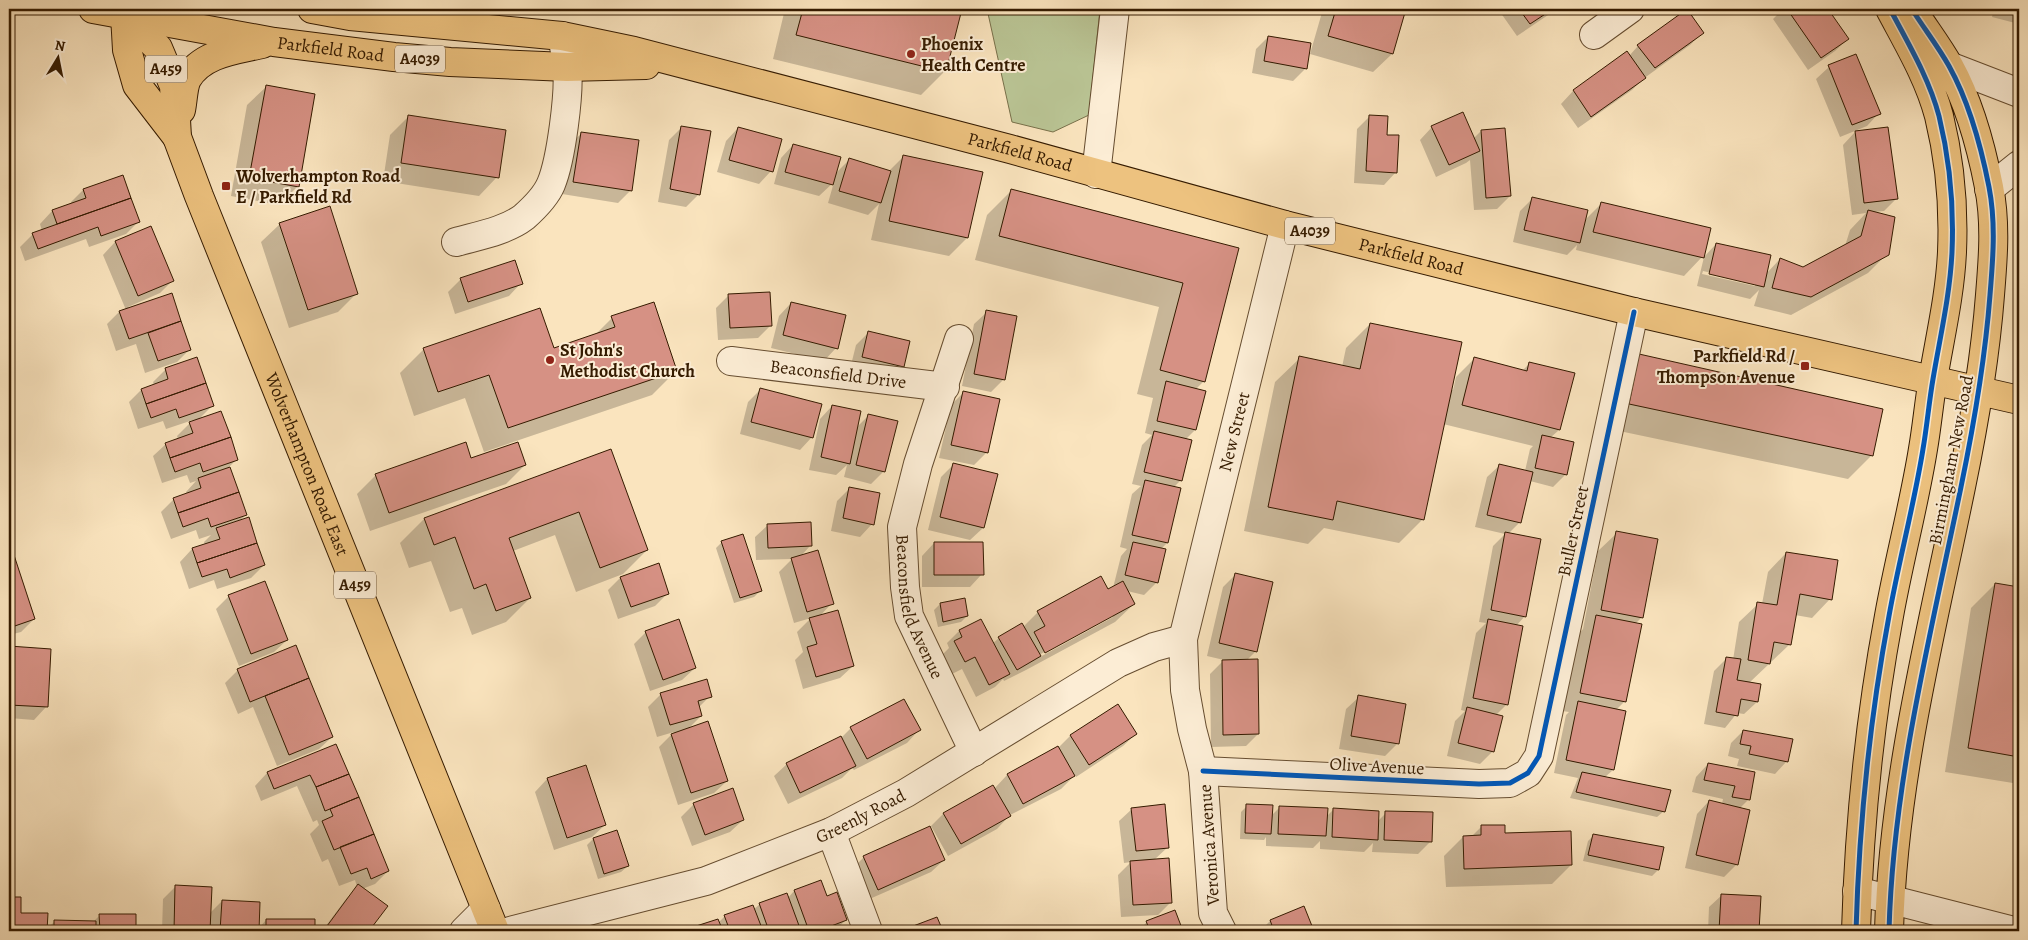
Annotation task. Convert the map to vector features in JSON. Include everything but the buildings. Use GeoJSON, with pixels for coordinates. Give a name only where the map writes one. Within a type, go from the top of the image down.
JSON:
{"type":"FeatureCollection","features":[{"type":"Feature","properties":{"kind":"main road","name":"A4039"},"geometry":{"type":"LineString","coordinates":[[93,9],[123,12]]}},
{"type":"Feature","properties":{"kind":"main road","name":"Parkfield Road"},"geometry":{"type":"LineString","coordinates":[[312,9],[350,16],[562,36],[690,65],[1010,149],[1284,225],[1634,312],[2019,400]]}},
{"type":"Feature","properties":{"kind":"main road","name":"Birmingham New Road"},"geometry":{"type":"LineString","coordinates":[[1856,931],[1857,891],[1867,778],[1884,646],[1923,450],[1950,271],[1952,202],[1946,151],[1938,113],[1919,62],[1890,9]]}},
{"type":"Feature","properties":{"kind":"main road","name":"Birmingham New Road"},"geometry":{"type":"LineString","coordinates":[[1889,931],[1890,898],[1912,729],[1978,391],[1988,323],[1994,248],[1990,189],[1970,113],[1949,66],[1910,9]]}},
{"type":"Feature","properties":{"kind":"main road","name":"Parkfield Road"},"geometry":{"type":"LineString","coordinates":[[123,12],[274,42],[450,62],[568,67],[690,65]]}},
{"type":"Feature","properties":{"kind":"main road","name":"Wolverhampton Road East"},"geometry":{"type":"LineString","coordinates":[[123,12],[158,48],[174,86],[177,137],[199,196],[491,920]]}},
{"type":"Feature","properties":{"kind":"main road"},"geometry":{"type":"LineString","coordinates":[[177,137],[186,80],[197,68],[207,60],[232,50],[274,42]]}},
{"type":"Feature","properties":{"kind":"main road"},"geometry":{"type":"LineString","coordinates":[[1884,646],[1927,652]]}},
{"type":"Feature","properties":{"kind":"street"},"geometry":{"type":"LineString","coordinates":[[1096,174],[1115,9]]}},
{"type":"Feature","properties":{"kind":"street"},"geometry":{"type":"LineString","coordinates":[[1594,35],[1630,9]]}},
{"type":"Feature","properties":{"kind":"street"},"geometry":{"type":"LineString","coordinates":[[456,242],[500,228],[523,217],[540,200],[550,185],[556,164],[567,96],[568,67],[562,36]]}},
{"type":"Feature","properties":{"kind":"street"},"geometry":{"type":"LineString","coordinates":[[1949,66],[2019,93]]}},
{"type":"Feature","properties":{"kind":"street"},"geometry":{"type":"LineString","coordinates":[[1990,189],[2019,165]]}},
{"type":"Feature","properties":{"kind":"street","name":"New Street"},"geometry":{"type":"LineString","coordinates":[[1183,639],[1284,225]]}},
{"type":"Feature","properties":{"kind":"street","name":"Buller Street"},"geometry":{"type":"LineString","coordinates":[[1538,756],[1634,312]]}},
{"type":"Feature","properties":{"kind":"street","name":"Beaconsfield Avenue"},"geometry":{"type":"LineString","coordinates":[[959,339],[945,387],[918,464],[902,527],[904,587],[909,616],[974,752]]}},
{"type":"Feature","properties":{"kind":"street","name":"Beaconsfield Drive"},"geometry":{"type":"LineString","coordinates":[[731,361],[945,387]]}},
{"type":"Feature","properties":{"kind":"street","name":"Greenly Road"},"geometry":{"type":"LineString","coordinates":[[510,931],[706,881],[831,832],[906,793],[1118,663],[1154,647],[1183,639]]}},
{"type":"Feature","properties":{"kind":"street","name":"Veronica Avenue"},"geometry":{"type":"LineString","coordinates":[[1183,639],[1185,690],[1192,729],[1203,771],[1213,914],[1222,931]]}},
{"type":"Feature","properties":{"kind":"street","name":"Olive Avenue"},"geometry":{"type":"LineString","coordinates":[[1203,771],[1479,784],[1510,783],[1528,773],[1538,756]]}},
{"type":"Feature","properties":{"kind":"street"},"geometry":{"type":"LineString","coordinates":[[831,832],[868,931]]}},
{"type":"Feature","properties":{"kind":"street"},"geometry":{"type":"LineString","coordinates":[[1857,891],[2014,931]]}},
{"type":"Feature","properties":{"kind":"street"},"geometry":{"type":"LineString","coordinates":[[464,931],[491,920]]}},
{"type":"Feature","properties":{"kind":"green space"},"geometry":{"type":"Polygon","coordinates":[[[987,9],[1100,9],[1089,115],[1053,132],[1012,122],[987,9]]]}},
{"type":"Feature","properties":{"kind":"cycle path"},"geometry":{"type":"LineString","coordinates":[[1856,931],[1863,813],[1876,694],[1893,595],[1923,449],[1947,300],[1952,252],[1950,184],[1939,116],[1924,74],[1890,9]]}},
{"type":"Feature","properties":{"kind":"cycle path"},"geometry":{"type":"LineString","coordinates":[[1889,931],[1898,819],[1915,708],[1975,416],[1988,319],[1993,241],[1993,214],[1989,187],[1978,140],[1963,94],[1945,59],[1910,9]]}},
{"type":"Feature","properties":{"kind":"cycle path"},"geometry":{"type":"LineString","coordinates":[[1203,771],[1479,784],[1510,783],[1528,773],[1539,756],[1634,312]]}},
{"type":"Feature","properties":{"kind":"place","name":"Phoenix Health Centre"},"geometry":{"type":"Point","coordinates":[911,54]}},
{"type":"Feature","properties":{"kind":"place","name":"Wolverhampton Road E / Parkfield Rd"},"geometry":{"type":"Point","coordinates":[226,186]}},
{"type":"Feature","properties":{"kind":"place","name":"St John's Methodist Church"},"geometry":{"type":"Point","coordinates":[550,360]}},
{"type":"Feature","properties":{"kind":"place","name":"Parkfield Rd / Thompson Avenue"},"geometry":{"type":"Point","coordinates":[1805,366]}}]}
